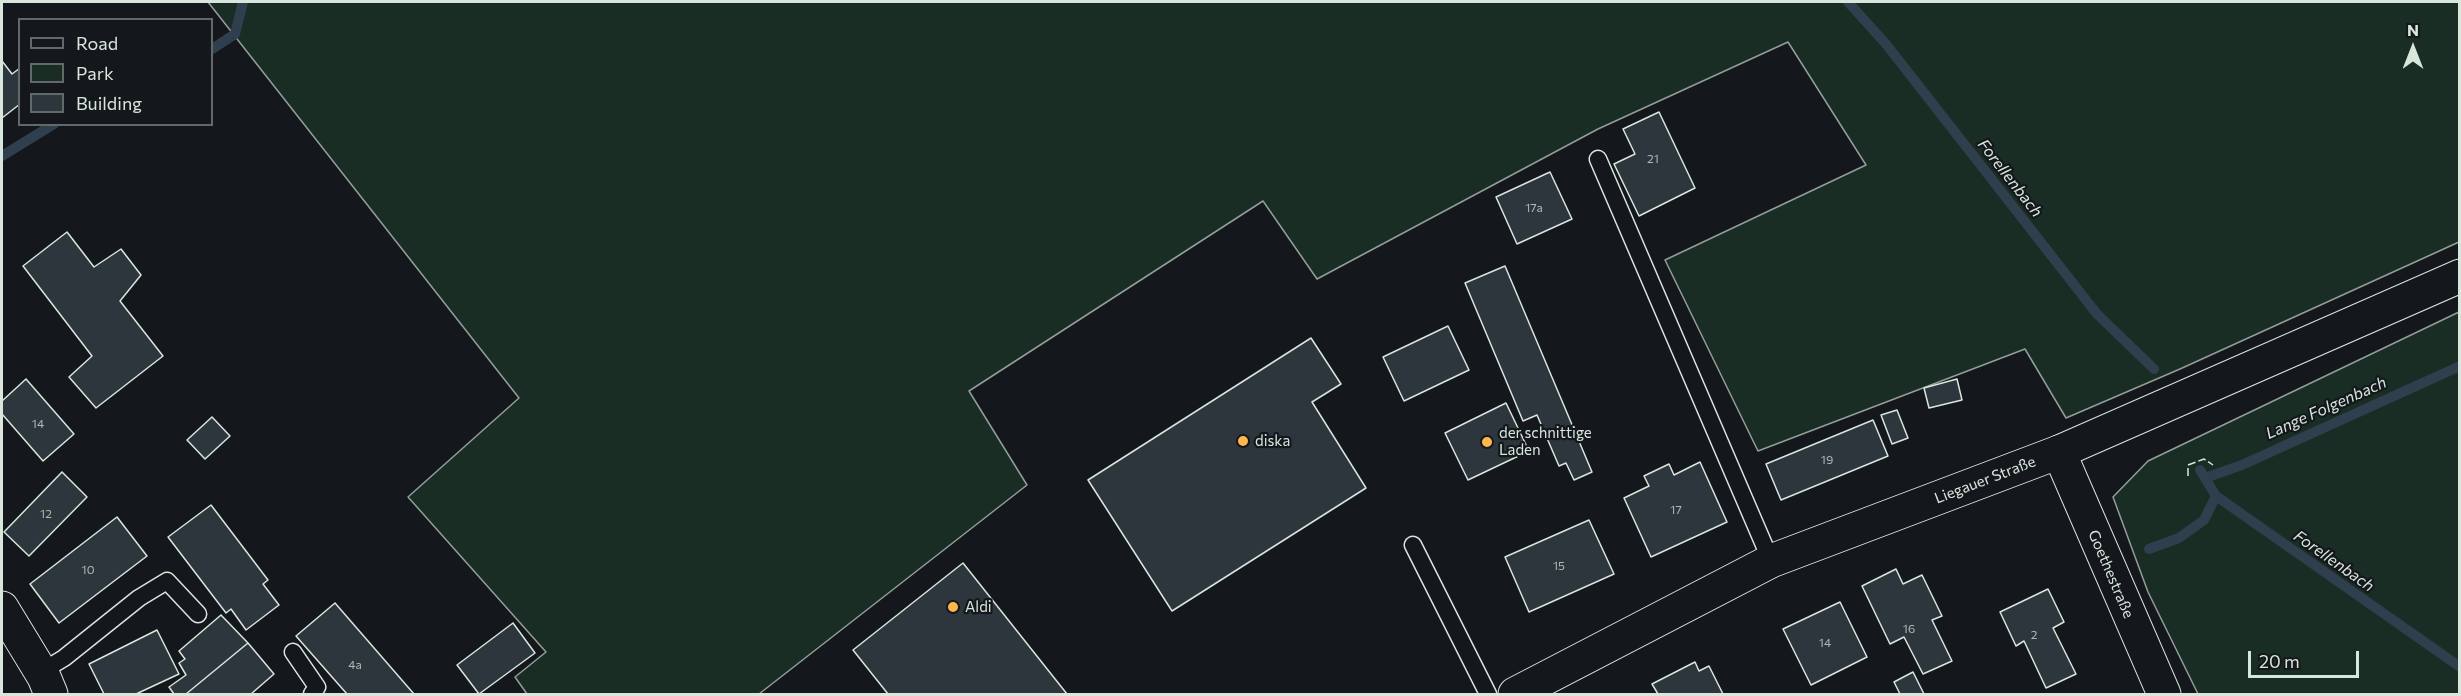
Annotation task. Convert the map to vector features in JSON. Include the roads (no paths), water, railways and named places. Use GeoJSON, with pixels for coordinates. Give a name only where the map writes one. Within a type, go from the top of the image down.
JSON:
{"type":"FeatureCollection","features":[{"type":"Feature","properties":{"kind":"main road","name":"Liegauer Straße"},"geometry":{"type":"LineString","coordinates":[[1515,694],[1771,561],[2059,452],[2460,276]]}},
{"type":"Feature","properties":{"kind":"main road","name":"Goethestraße"},"geometry":{"type":"LineString","coordinates":[[2059,452],[2164,694]]}},
{"type":"Feature","properties":{"kind":"main road"},"geometry":{"type":"LineString","coordinates":[[2,608],[46,683]]}},
{"type":"Feature","properties":{"kind":"lane"},"geometry":{"type":"LineString","coordinates":[[1598,159],[1771,561]]}},
{"type":"Feature","properties":{"kind":"lane"},"geometry":{"type":"LineString","coordinates":[[1413,545],[1488,694]]}},
{"type":"Feature","properties":{"kind":"lane"},"geometry":{"type":"LineString","coordinates":[[46,683],[64,658],[140,598],[167,581],[198,614]]}},
{"type":"Feature","properties":{"kind":"lane"},"geometry":{"type":"LineString","coordinates":[[293,652],[317,687],[312,694]]}},
{"type":"Feature","properties":{"kind":"waterway","name":"Forellenbach"},"geometry":{"type":"LineString","coordinates":[[213,48],[235,34],[243,2]]}},
{"type":"Feature","properties":{"kind":"waterway","name":"Forellenbach"},"geometry":{"type":"LineString","coordinates":[[1848,2],[1886,44],[2097,314],[2154,369]]}},
{"type":"Feature","properties":{"kind":"waterway","name":"Forellenbach"},"geometry":{"type":"LineString","coordinates":[[2,156],[51,126]]}},
{"type":"Feature","properties":{"kind":"waterway","name":"Lange Folgenbach"},"geometry":{"type":"LineString","coordinates":[[2205,478],[2242,465],[2460,366]]}},
{"type":"Feature","properties":{"kind":"waterway","name":"Forellenbach"},"geometry":{"type":"LineString","coordinates":[[2200,470],[2216,496],[2460,667]]}},
{"type":"Feature","properties":{"kind":"waterway"},"geometry":{"type":"LineString","coordinates":[[2149,549],[2179,538],[2204,520],[2216,496]]}},
{"type":"Feature","properties":{"kind":"place","name":"diska"},"geometry":{"type":"Point","coordinates":[1243,441]}},
{"type":"Feature","properties":{"kind":"place","name":"der schnittige Laden"},"geometry":{"type":"Point","coordinates":[1487,442]}},
{"type":"Feature","properties":{"kind":"place","name":"Aldi"},"geometry":{"type":"Point","coordinates":[953,607]}}]}
